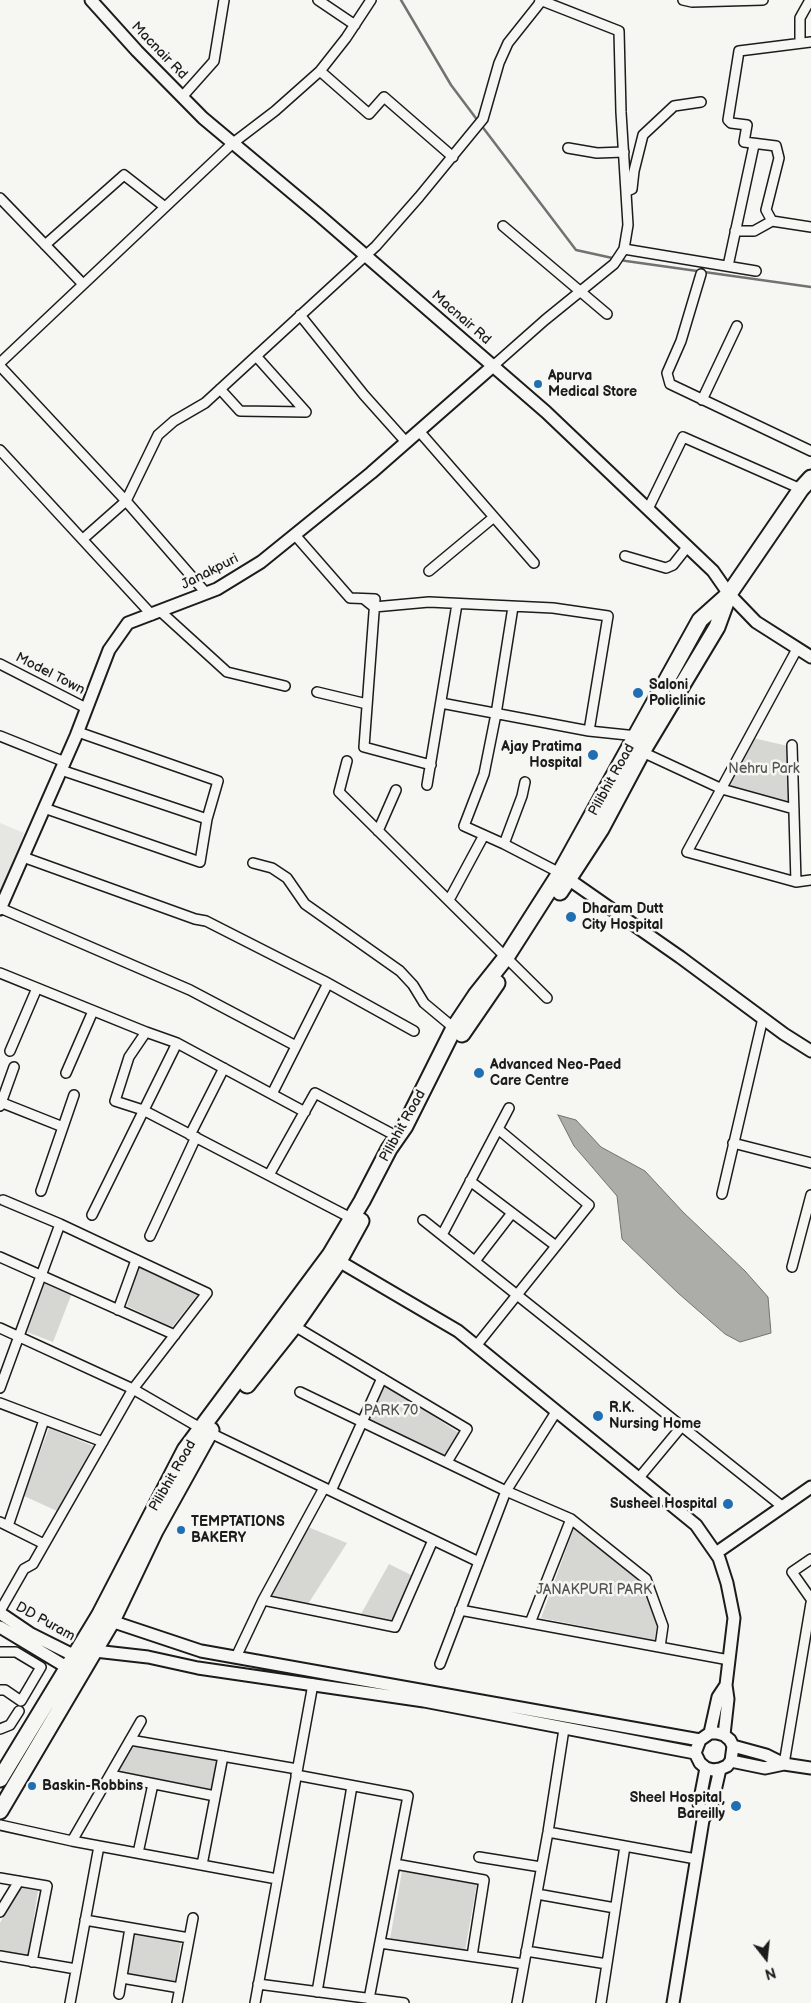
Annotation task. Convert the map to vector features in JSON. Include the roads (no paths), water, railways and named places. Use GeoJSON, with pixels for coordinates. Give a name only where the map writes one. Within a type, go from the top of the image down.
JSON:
{"type":"FeatureCollection","features":[{"type":"Feature","properties":{"kind":"highway"},"geometry":{"type":"LineString","coordinates":[[729,594],[806,483]]}},
{"type":"Feature","properties":{"kind":"highway","name":"Pilibhit Road"},"geometry":{"type":"LineString","coordinates":[[0,1779],[81,1659],[105,1619],[185,1450],[206,1430],[289,1322],[335,1258],[351,1218],[389,1148],[398,1137],[454,1028],[476,995],[509,959],[564,876],[637,745],[717,627],[729,594]]}},
{"type":"Feature","properties":{"kind":"highway"},"geometry":{"type":"LineString","coordinates":[[335,1258],[464,1032],[509,959]]}},
{"type":"Feature","properties":{"kind":"highway"},"geometry":{"type":"LineString","coordinates":[[0,1811],[81,1659]]}},
{"type":"Feature","properties":{"kind":"street","name":"Macnair Rd"},"geometry":{"type":"LineString","coordinates":[[91,0],[202,118],[365,255],[546,412],[688,546],[713,571],[729,594],[756,622],[811,657]]}},
{"type":"Feature","properties":{"kind":"street"},"geometry":{"type":"LineString","coordinates":[[182,97],[214,61],[224,0]]}},
{"type":"Feature","properties":{"kind":"street"},"geometry":{"type":"LineString","coordinates":[[318,0],[355,25]]}},
{"type":"Feature","properties":{"kind":"street"},"geometry":{"type":"LineString","coordinates":[[206,593],[126,501],[0,364],[233,143],[275,111],[320,71],[355,25],[371,0]]}},
{"type":"Feature","properties":{"kind":"street"},"geometry":{"type":"LineString","coordinates":[[83,539],[126,501],[158,435],[174,420],[205,403],[376,246],[453,157],[483,119],[499,63],[508,43],[539,4],[540,0],[619,31],[628,225],[622,252],[614,264],[493,366]]}},
{"type":"Feature","properties":{"kind":"street"},"geometry":{"type":"LineString","coordinates":[[682,0],[692,2],[763,0]]}},
{"type":"Feature","properties":{"kind":"street"},"geometry":{"type":"LineString","coordinates":[[800,42],[800,18],[810,0]]}},
{"type":"Feature","properties":{"kind":"street"},"geometry":{"type":"LineString","coordinates":[[772,221],[766,210],[779,158],[776,146],[754,145],[744,142],[747,125],[731,123],[728,120],[739,51],[811,42]]}},
{"type":"Feature","properties":{"kind":"street"},"geometry":{"type":"LineString","coordinates":[[320,71],[369,114],[384,97],[453,157]]}},
{"type":"Feature","properties":{"kind":"street"},"geometry":{"type":"LineString","coordinates":[[627,191],[632,189],[634,171],[643,135],[674,106],[701,102]]}},
{"type":"Feature","properties":{"kind":"street"},"geometry":{"type":"LineString","coordinates":[[728,266],[754,145]]}},
{"type":"Feature","properties":{"kind":"street"},"geometry":{"type":"LineString","coordinates":[[568,148],[597,153],[624,152]]}},
{"type":"Feature","properties":{"kind":"street"},"geometry":{"type":"LineString","coordinates":[[46,245],[124,174],[165,207]]}},
{"type":"Feature","properties":{"kind":"street"},"geometry":{"type":"LineString","coordinates":[[0,198],[83,284]]}},
{"type":"Feature","properties":{"kind":"street"},"geometry":{"type":"LineString","coordinates":[[736,231],[754,231],[772,221],[811,227]]}},
{"type":"Feature","properties":{"kind":"street"},"geometry":{"type":"LineString","coordinates":[[504,226],[607,314]]}},
{"type":"Feature","properties":{"kind":"street"},"geometry":{"type":"LineString","coordinates":[[622,252],[756,271]]}},
{"type":"Feature","properties":{"kind":"street"},"geometry":{"type":"LineString","coordinates":[[701,274],[681,340],[667,373],[670,384],[811,451]]}},
{"type":"Feature","properties":{"kind":"street"},"geometry":{"type":"LineString","coordinates":[[300,314],[364,395],[406,442]]}},
{"type":"Feature","properties":{"kind":"street"},"geometry":{"type":"LineString","coordinates":[[702,400],[737,326]]}},
{"type":"Feature","properties":{"kind":"street"},"geometry":{"type":"LineString","coordinates":[[220,389],[240,411],[306,412],[256,356]]}},
{"type":"Feature","properties":{"kind":"street","name":"Janakpuri"},"geometry":{"type":"LineString","coordinates":[[23,856],[78,732],[109,650],[128,624],[206,593],[261,562],[406,442],[493,366]]}},
{"type":"Feature","properties":{"kind":"street"},"geometry":{"type":"LineString","coordinates":[[419,431],[534,563]]}},
{"type":"Feature","properties":{"kind":"street"},"geometry":{"type":"LineString","coordinates":[[648,509],[683,437],[806,483]]}},
{"type":"Feature","properties":{"kind":"street"},"geometry":{"type":"LineString","coordinates":[[0,450],[83,539],[156,613],[227,672],[285,686]]}},
{"type":"Feature","properties":{"kind":"street"},"geometry":{"type":"LineString","coordinates":[[429,570],[494,517]]}},
{"type":"Feature","properties":{"kind":"street"},"geometry":{"type":"LineString","coordinates":[[295,535],[350,598],[375,599],[364,747],[431,764]]}},
{"type":"Feature","properties":{"kind":"street"},"geometry":{"type":"LineString","coordinates":[[625,556],[666,568],[673,566],[688,546]]}},
{"type":"Feature","properties":{"kind":"street"},"geometry":{"type":"LineString","coordinates":[[374,607],[429,602],[553,608],[608,616],[590,731]]}},
{"type":"Feature","properties":{"kind":"street"},"geometry":{"type":"LineString","coordinates":[[427,785],[457,604]]}},
{"type":"Feature","properties":{"kind":"street"},"geometry":{"type":"LineString","coordinates":[[513,607],[496,714],[484,774],[464,826],[504,844],[564,876],[811,1051]]}},
{"type":"Feature","properties":{"kind":"street"},"geometry":{"type":"LineString","coordinates":[[797,648],[687,852],[796,882],[811,880]]}},
{"type":"Feature","properties":{"kind":"street","name":"Model Town"},"geometry":{"type":"LineString","coordinates":[[0,664],[86,708]]}},
{"type":"Feature","properties":{"kind":"street"},"geometry":{"type":"LineString","coordinates":[[317,692],[367,704]]}},
{"type":"Feature","properties":{"kind":"street"},"geometry":{"type":"LineString","coordinates":[[441,704],[590,731],[637,745],[722,789],[794,810]]}},
{"type":"Feature","properties":{"kind":"street"},"geometry":{"type":"LineString","coordinates":[[44,808],[200,862],[208,819],[218,781],[78,732]]}},
{"type":"Feature","properties":{"kind":"street"},"geometry":{"type":"LineString","coordinates":[[0,736],[63,766],[208,819]]}},
{"type":"Feature","properties":{"kind":"street"},"geometry":{"type":"LineString","coordinates":[[792,744],[796,882]]}},
{"type":"Feature","properties":{"kind":"street"},"geometry":{"type":"LineString","coordinates":[[347,761],[339,792],[548,998]]}},
{"type":"Feature","properties":{"kind":"street"},"geometry":{"type":"LineString","coordinates":[[504,844],[522,796],[525,782]]}},
{"type":"Feature","properties":{"kind":"street"},"geometry":{"type":"LineString","coordinates":[[378,831],[396,790]]}},
{"type":"Feature","properties":{"kind":"street"},"geometry":{"type":"LineString","coordinates":[[449,900],[484,835]]}},
{"type":"Feature","properties":{"kind":"street"},"geometry":{"type":"LineString","coordinates":[[296,1046],[190,990],[0,908],[23,856],[195,919],[206,921],[328,983],[414,1031]]}},
{"type":"Feature","properties":{"kind":"street"},"geometry":{"type":"LineString","coordinates":[[253,863],[272,868],[287,878],[305,904],[400,970],[424,1003],[454,1028]]}},
{"type":"Feature","properties":{"kind":"street"},"geometry":{"type":"LineString","coordinates":[[0,973],[177,1043],[305,1112]]}},
{"type":"Feature","properties":{"kind":"street"},"geometry":{"type":"LineString","coordinates":[[272,1094],[328,983]]}},
{"type":"Feature","properties":{"kind":"street"},"geometry":{"type":"LineString","coordinates":[[10,1051],[37,988]]}},
{"type":"Feature","properties":{"kind":"street"},"geometry":{"type":"LineString","coordinates":[[66,1073],[93,1011]]}},
{"type":"Feature","properties":{"kind":"street"},"geometry":{"type":"LineString","coordinates":[[722,1194],[763,1018]]}},
{"type":"Feature","properties":{"kind":"street"},"geometry":{"type":"LineString","coordinates":[[146,1032],[129,1057],[114,1101],[143,1110],[351,1218]]}},
{"type":"Feature","properties":{"kind":"street"},"geometry":{"type":"LineString","coordinates":[[92,1215],[177,1043]]}},
{"type":"Feature","properties":{"kind":"street"},"geometry":{"type":"LineString","coordinates":[[14,1067],[0,1103],[63,1127]]}},
{"type":"Feature","properties":{"kind":"street"},"geometry":{"type":"LineString","coordinates":[[150,1236],[224,1068]]}},
{"type":"Feature","properties":{"kind":"street"},"geometry":{"type":"LineString","coordinates":[[269,1175],[315,1093],[398,1137]]}},
{"type":"Feature","properties":{"kind":"street"},"geometry":{"type":"LineString","coordinates":[[40,1191],[74,1095]]}},
{"type":"Feature","properties":{"kind":"street"},"geometry":{"type":"LineString","coordinates":[[442,1235],[509,1108]]}},
{"type":"Feature","properties":{"kind":"street"},"geometry":{"type":"LineString","coordinates":[[476,1346],[589,1205],[498,1129]]}},
{"type":"Feature","properties":{"kind":"street"},"geometry":{"type":"LineString","coordinates":[[733,1143],[811,1163]]}},
{"type":"Feature","properties":{"kind":"street"},"geometry":{"type":"LineString","coordinates":[[470,1181],[556,1246]]}},
{"type":"Feature","properties":{"kind":"street"},"geometry":{"type":"LineString","coordinates":[[792,1267],[811,1195]]}},
{"type":"Feature","properties":{"kind":"street"},"geometry":{"type":"LineString","coordinates":[[0,1612],[24,1569],[33,1564],[133,1390],[207,1294],[60,1224],[3,1200]]}},
{"type":"Feature","properties":{"kind":"street"},"geometry":{"type":"LineString","coordinates":[[474,1261],[512,1213]]}},
{"type":"Feature","properties":{"kind":"street"},"geometry":{"type":"LineString","coordinates":[[423,1220],[782,1507]]}},
{"type":"Feature","properties":{"kind":"street"},"geometry":{"type":"LineString","coordinates":[[0,1388],[60,1224]]}},
{"type":"Feature","properties":{"kind":"street"},"geometry":{"type":"LineString","coordinates":[[0,1257],[175,1336]]}},
{"type":"Feature","properties":{"kind":"street"},"geometry":{"type":"LineString","coordinates":[[335,1258],[458,1331],[696,1525],[716,1553],[727,1583],[734,1618],[726,1685],[728,1699],[724,1735]]}},
{"type":"Feature","properties":{"kind":"street"},"geometry":{"type":"LineString","coordinates":[[118,1310],[136,1260]]}},
{"type":"Feature","properties":{"kind":"street"},"geometry":{"type":"LineString","coordinates":[[289,1322],[467,1429],[446,1462]]}},
{"type":"Feature","properties":{"kind":"street"},"geometry":{"type":"LineString","coordinates":[[0,1328],[133,1390],[206,1430],[479,1562]]}},
{"type":"Feature","properties":{"kind":"street"},"geometry":{"type":"LineString","coordinates":[[236,1657],[263,1600],[328,1490],[382,1378]]}},
{"type":"Feature","properties":{"kind":"street"},"geometry":{"type":"LineString","coordinates":[[300,1392],[571,1519],[646,1579],[663,1626],[660,1647]]}},
{"type":"Feature","properties":{"kind":"street"},"geometry":{"type":"LineString","coordinates":[[0,1404],[103,1442]]}},
{"type":"Feature","properties":{"kind":"street"},"geometry":{"type":"LineString","coordinates":[[440,1664],[506,1490],[556,1412]]}},
{"type":"Feature","properties":{"kind":"street"},"geometry":{"type":"LineString","coordinates":[[44,1420],[4,1524],[44,1544]]}},
{"type":"Feature","properties":{"kind":"street"},"geometry":{"type":"LineString","coordinates":[[638,1479],[682,1426]]}},
{"type":"Feature","properties":{"kind":"street"},"geometry":{"type":"LineString","coordinates":[[716,1553],[811,1487]]}},
{"type":"Feature","properties":{"kind":"street"},"geometry":{"type":"LineString","coordinates":[[530,1623],[571,1519]]}},
{"type":"Feature","properties":{"kind":"street"},"geometry":{"type":"LineString","coordinates":[[263,1600],[395,1627],[433,1540]]}},
{"type":"Feature","properties":{"kind":"street"},"geometry":{"type":"LineString","coordinates":[[811,1559],[792,1572],[811,1599]]}},
{"type":"Feature","properties":{"kind":"street"},"geometry":{"type":"LineString","coordinates":[[784,1764],[811,1603]]}},
{"type":"Feature","properties":{"kind":"street"},"geometry":{"type":"LineString","coordinates":[[460,1610],[729,1660]]}},
{"type":"Feature","properties":{"kind":"street","name":"DD Puram"},"geometry":{"type":"LineString","coordinates":[[0,1612],[31,1634],[81,1659]]}},
{"type":"Feature","properties":{"kind":"street"},"geometry":{"type":"LineString","coordinates":[[105,1619],[201,1651],[700,1740]]}},
{"type":"Feature","properties":{"kind":"street","name":"DD Puram"},"geometry":{"type":"LineString","coordinates":[[3,1631],[81,1659]]}},
{"type":"Feature","properties":{"kind":"street"},"geometry":{"type":"LineString","coordinates":[[0,1652],[16,1652],[40,1667],[21,1701],[5,1690],[0,1690]]}},
{"type":"Feature","properties":{"kind":"street"},"geometry":{"type":"LineString","coordinates":[[81,1659],[148,1657],[198,1668],[424,1701],[564,1729],[652,1743],[695,1753]]}},
{"type":"Feature","properties":{"kind":"street"},"geometry":{"type":"LineString","coordinates":[[255,2003],[313,1684]]}},
{"type":"Feature","properties":{"kind":"street"},"geometry":{"type":"LineString","coordinates":[[710,1733],[718,1697],[726,1685]]}},
{"type":"Feature","properties":{"kind":"street"},"geometry":{"type":"LineString","coordinates":[[0,1729],[10,1725],[19,1711]]}},
{"type":"Feature","properties":{"kind":"street"},"geometry":{"type":"LineString","coordinates":[[72,1841],[140,1722]]}},
{"type":"Feature","properties":{"kind":"street"},"geometry":{"type":"LineString","coordinates":[[517,2003],[548,1832],[564,1729]]}},
{"type":"Feature","properties":{"kind":"street"},"geometry":{"type":"LineString","coordinates":[[720,1769],[706,1768],[700,1763],[695,1753],[700,1740],[710,1733],[724,1735],[733,1746],[766,1755],[784,1764],[811,1768]]}},
{"type":"Feature","properties":{"kind":"street"},"geometry":{"type":"LineString","coordinates":[[130,1740],[222,1756],[352,1786],[408,1796],[370,1998]]}},
{"type":"Feature","properties":{"kind":"street"},"geometry":{"type":"LineString","coordinates":[[673,2003],[703,1820],[712,1804],[720,1769],[732,1760],[733,1746]]}},
{"type":"Feature","properties":{"kind":"street"},"geometry":{"type":"LineString","coordinates":[[202,1865],[222,1756]]}},
{"type":"Feature","properties":{"kind":"street"},"geometry":{"type":"LineString","coordinates":[[732,1760],[765,1768],[784,1764]]}},
{"type":"Feature","properties":{"kind":"street"},"geometry":{"type":"LineString","coordinates":[[703,1820],[699,1804],[706,1768]]}},
{"type":"Feature","properties":{"kind":"street"},"geometry":{"type":"LineString","coordinates":[[110,1775],[215,1796]]}},
{"type":"Feature","properties":{"kind":"street"},"geometry":{"type":"LineString","coordinates":[[138,1853],[153,1784]]}},
{"type":"Feature","properties":{"kind":"street"},"geometry":{"type":"LineString","coordinates":[[317,1992],[352,1786]]}},
{"type":"Feature","properties":{"kind":"street"},"geometry":{"type":"LineString","coordinates":[[0,1824],[72,1841],[277,1879]]}},
{"type":"Feature","properties":{"kind":"street"},"geometry":{"type":"LineString","coordinates":[[548,1832],[696,1859]]}},
{"type":"Feature","properties":{"kind":"street"},"geometry":{"type":"LineString","coordinates":[[70,2003],[99,1846]]}},
{"type":"Feature","properties":{"kind":"street"},"geometry":{"type":"LineString","coordinates":[[601,2003],[625,1846]]}},
{"type":"Feature","properties":{"kind":"street"},"geometry":{"type":"LineString","coordinates":[[479,1857],[541,1867]]}},
{"type":"Feature","properties":{"kind":"street"},"geometry":{"type":"LineString","coordinates":[[395,1864],[484,1880],[472,1956]]}},
{"type":"Feature","properties":{"kind":"street"},"geometry":{"type":"LineString","coordinates":[[0,1878],[47,1886],[32,1962]]}},
{"type":"Feature","properties":{"kind":"street"},"geometry":{"type":"LineString","coordinates":[[0,1912],[19,1881]]}},
{"type":"Feature","properties":{"kind":"street"},"geometry":{"type":"LineString","coordinates":[[537,1894],[616,1908]]}},
{"type":"Feature","properties":{"kind":"street"},"geometry":{"type":"LineString","coordinates":[[177,2003],[193,1918]]}},
{"type":"Feature","properties":{"kind":"street"},"geometry":{"type":"LineString","coordinates":[[85,1920],[189,1938]]}},
{"type":"Feature","properties":{"kind":"street"},"geometry":{"type":"LineString","coordinates":[[118,1994],[130,1928]]}},
{"type":"Feature","properties":{"kind":"street"},"geometry":{"type":"LineString","coordinates":[[380,1943],[524,1964]]}},
{"type":"Feature","properties":{"kind":"street"},"geometry":{"type":"LineString","coordinates":[[526,1951],[607,1964]]}},
{"type":"Feature","properties":{"kind":"street"},"geometry":{"type":"LineString","coordinates":[[0,1956],[76,1969]]}},
{"type":"Feature","properties":{"kind":"street"},"geometry":{"type":"LineString","coordinates":[[122,1978],[180,1988]]}},
{"type":"Feature","properties":{"kind":"street"},"geometry":{"type":"LineString","coordinates":[[258,1984],[404,2003]]}},
{"type":"Feature","properties":{"kind":"waterway"},"geometry":{"type":"LineString","coordinates":[[401,0],[451,85],[478,121]]}},
{"type":"Feature","properties":{"kind":"waterway"},"geometry":{"type":"LineString","coordinates":[[481,125],[576,250],[626,261],[811,287]]}},
{"type":"Feature","properties":{"kind":"place","name":"Apurva Medical Store"},"geometry":{"type":"Point","coordinates":[538,384]}},
{"type":"Feature","properties":{"kind":"place","name":"Saloni Policlinic"},"geometry":{"type":"Point","coordinates":[638,693]}},
{"type":"Feature","properties":{"kind":"place","name":"Ajay Pratima Hospital"},"geometry":{"type":"Point","coordinates":[593,755]}},
{"type":"Feature","properties":{"kind":"place","name":"Dharam Dutt City Hospital"},"geometry":{"type":"Point","coordinates":[571,917]}},
{"type":"Feature","properties":{"kind":"place","name":"Advanced Neo-Paed Care Centre"},"geometry":{"type":"Point","coordinates":[479,1073]}},
{"type":"Feature","properties":{"kind":"place","name":"R.K. Nursing Home"},"geometry":{"type":"Point","coordinates":[598,1416]}},
{"type":"Feature","properties":{"kind":"place","name":"Susheel Hospital"},"geometry":{"type":"Point","coordinates":[728,1504]}},
{"type":"Feature","properties":{"kind":"place","name":"TEMPTATIONS BAKERY"},"geometry":{"type":"Point","coordinates":[181,1530]}},
{"type":"Feature","properties":{"kind":"place","name":"Baskin-Robbins"},"geometry":{"type":"Point","coordinates":[32,1786]}},
{"type":"Feature","properties":{"kind":"place","name":"Sheel Hospital, Bareilly"},"geometry":{"type":"Point","coordinates":[736,1806]}},
{"type":"Feature","properties":{"kind":"park label","name":"Nehru Park"},"geometry":{"type":"Point","coordinates":[764,769]}},
{"type":"Feature","properties":{"kind":"park label","name":"PARK 70"},"geometry":{"type":"Point","coordinates":[391,1411]}},
{"type":"Feature","properties":{"kind":"park label","name":"JANAKPURI PARK"},"geometry":{"type":"Point","coordinates":[594,1590]}}]}
